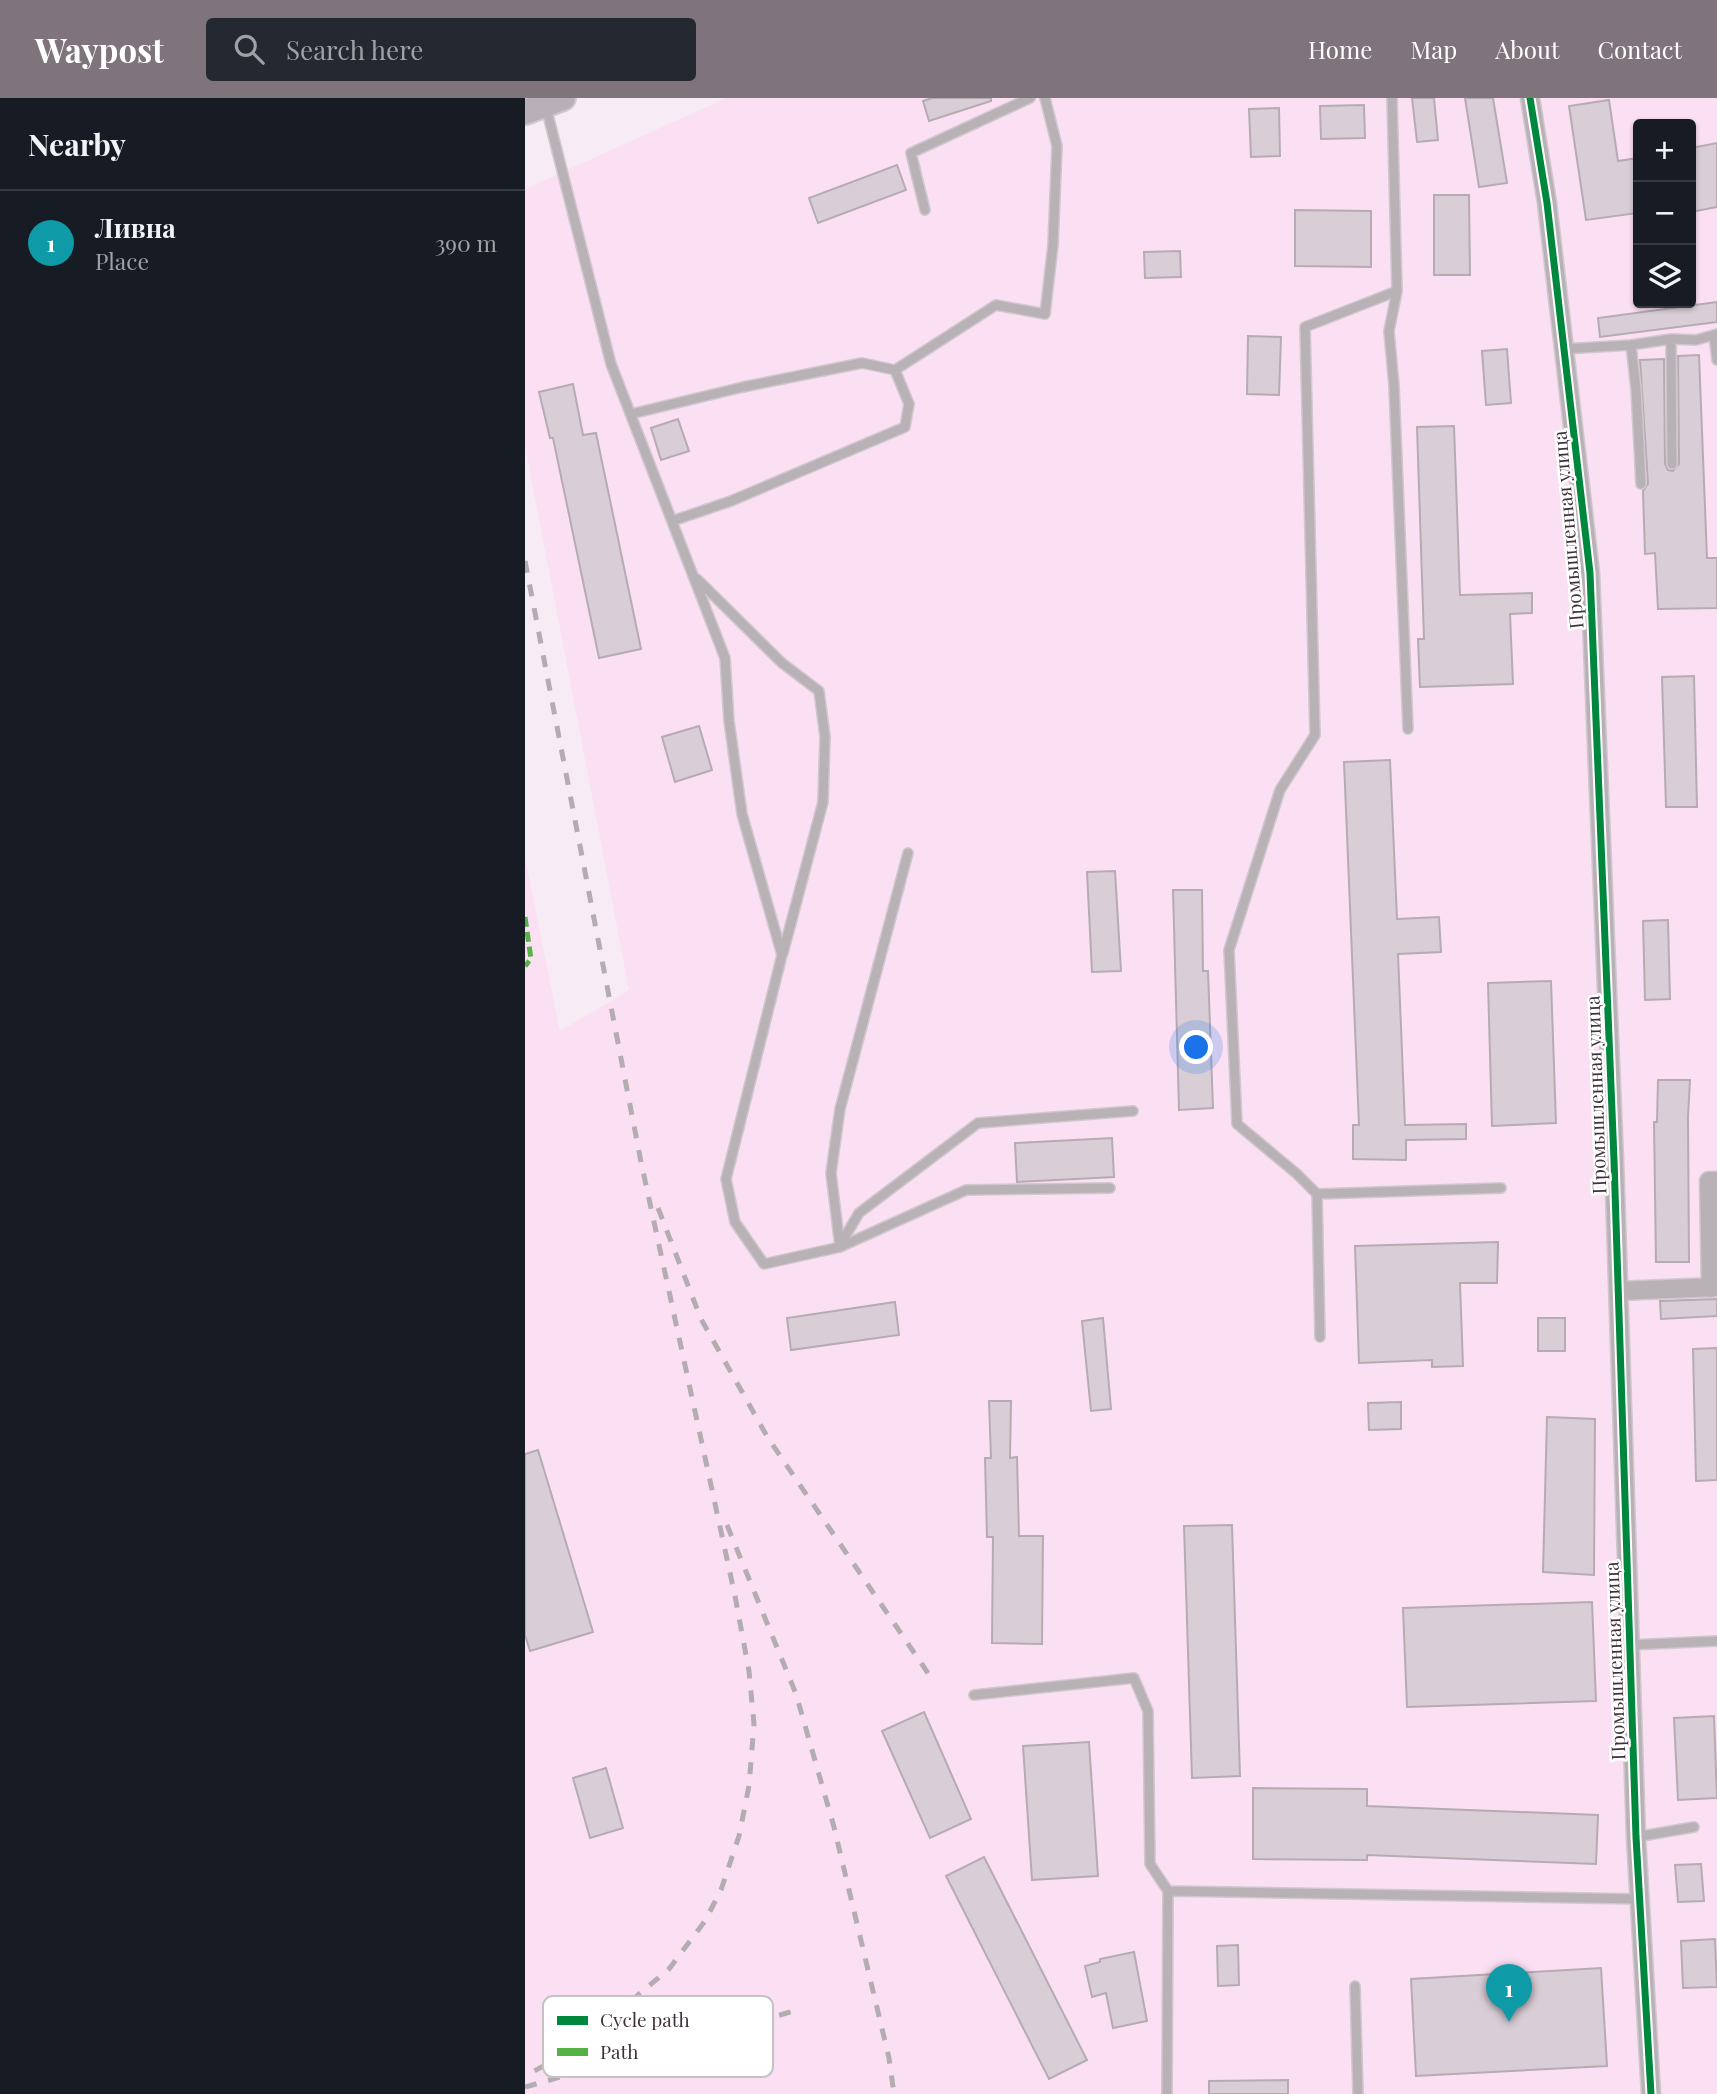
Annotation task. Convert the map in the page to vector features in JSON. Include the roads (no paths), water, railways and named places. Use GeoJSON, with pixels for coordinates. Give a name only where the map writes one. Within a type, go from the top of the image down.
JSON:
{"type":"FeatureCollection","features":[{"type":"Feature","properties":{"kind":"street","name":"Промышленная улица"},"geometry":{"type":"LineString","coordinates":[[1530,98],[1547,203],[1590,573],[1636,1837],[1651,2094]]}},
{"type":"Feature","properties":{"kind":"street"},"geometry":{"type":"LineString","coordinates":[[1618,1291],[1714,1288],[1709,1181],[1717,1181]]}},
{"type":"Feature","properties":{"kind":"lane"},"geometry":{"type":"LineString","coordinates":[[925,210],[911,153],[1030,98]]}},
{"type":"Feature","properties":{"kind":"lane"},"geometry":{"type":"LineString","coordinates":[[631,414],[743,387],[862,363],[895,370],[996,305],[1045,314],[1053,245],[1057,146],[1045,98]]}},
{"type":"Feature","properties":{"kind":"lane"},"geometry":{"type":"LineString","coordinates":[[1392,98],[1397,291],[1389,331],[1394,386],[1408,729]]}},
{"type":"Feature","properties":{"kind":"lane"},"geometry":{"type":"LineString","coordinates":[[544,105],[607,367],[631,414],[725,658],[729,721],[742,814],[782,955]]}},
{"type":"Feature","properties":{"kind":"lane"},"geometry":{"type":"LineString","coordinates":[[1319,1337],[1317,1194],[1237,1124],[1229,950],[1280,790],[1315,735],[1305,327],[1397,291]]}},
{"type":"Feature","properties":{"kind":"lane"},"geometry":{"type":"LineString","coordinates":[[1564,349],[1631,345],[1671,339],[1696,340],[1716,335],[1717,360]]}},
{"type":"Feature","properties":{"kind":"lane"},"geometry":{"type":"LineString","coordinates":[[1671,339],[1672,464]]}},
{"type":"Feature","properties":{"kind":"lane"},"geometry":{"type":"LineString","coordinates":[[1631,345],[1641,484]]}},
{"type":"Feature","properties":{"kind":"lane"},"geometry":{"type":"LineString","coordinates":[[672,521],[731,501],[905,427],[909,404],[895,370]]}},
{"type":"Feature","properties":{"kind":"lane"},"geometry":{"type":"LineString","coordinates":[[694,576],[782,663],[819,691],[825,737],[823,802],[726,1179],[734,1222],[764,1264],[840,1247],[966,1191],[1110,1188]]}},
{"type":"Feature","properties":{"kind":"lane"},"geometry":{"type":"LineString","coordinates":[[840,1247],[831,1173],[840,1109],[908,853]]}},
{"type":"Feature","properties":{"kind":"lane"},"geometry":{"type":"LineString","coordinates":[[840,1247],[859,1213],[978,1123],[1133,1111]]}},
{"type":"Feature","properties":{"kind":"lane"},"geometry":{"type":"LineString","coordinates":[[1317,1194],[1501,1188]]}},
{"type":"Feature","properties":{"kind":"lane"},"geometry":{"type":"LineString","coordinates":[[1629,1645],[1717,1641]]}},
{"type":"Feature","properties":{"kind":"lane"},"geometry":{"type":"LineString","coordinates":[[974,1695],[1134,1678],[1148,1711],[1150,1864],[1168,1891],[1167,2094]]}},
{"type":"Feature","properties":{"kind":"lane"},"geometry":{"type":"LineString","coordinates":[[1636,1837],[1694,1827]]}},
{"type":"Feature","properties":{"kind":"lane"},"geometry":{"type":"LineString","coordinates":[[1168,1891],[1640,1899]]}},
{"type":"Feature","properties":{"kind":"lane"},"geometry":{"type":"LineString","coordinates":[[1355,1986],[1359,2094]]}},
{"type":"Feature","properties":{"kind":"railway"},"geometry":{"type":"LineString","coordinates":[[525,561],[641,1162],[735,1596],[749,1671],[754,1724],[749,1786],[739,1836],[721,1890],[705,1921],[669,1969],[637,1996]]}},
{"type":"Feature","properties":{"kind":"railway"},"geometry":{"type":"LineString","coordinates":[[658,1208],[701,1319],[768,1438],[932,1679]]}},
{"type":"Feature","properties":{"kind":"railway"},"geometry":{"type":"LineString","coordinates":[[727,1525],[796,1694],[834,1827],[889,2058],[894,2094]]}},
{"type":"Feature","properties":{"kind":"railway"},"geometry":{"type":"LineString","coordinates":[[773,2017],[794,2011]]}},
{"type":"Feature","properties":{"kind":"railway"},"geometry":{"type":"LineString","coordinates":[[525,2076],[543,2066]]}},
{"type":"Feature","properties":{"kind":"railway"},"geometry":{"type":"LineString","coordinates":[[525,2087],[560,2077]]}},
{"type":"Feature","properties":{"kind":"place","name":"Ливна"},"geometry":{"type":"Point","coordinates":[1509,2022]}}]}
